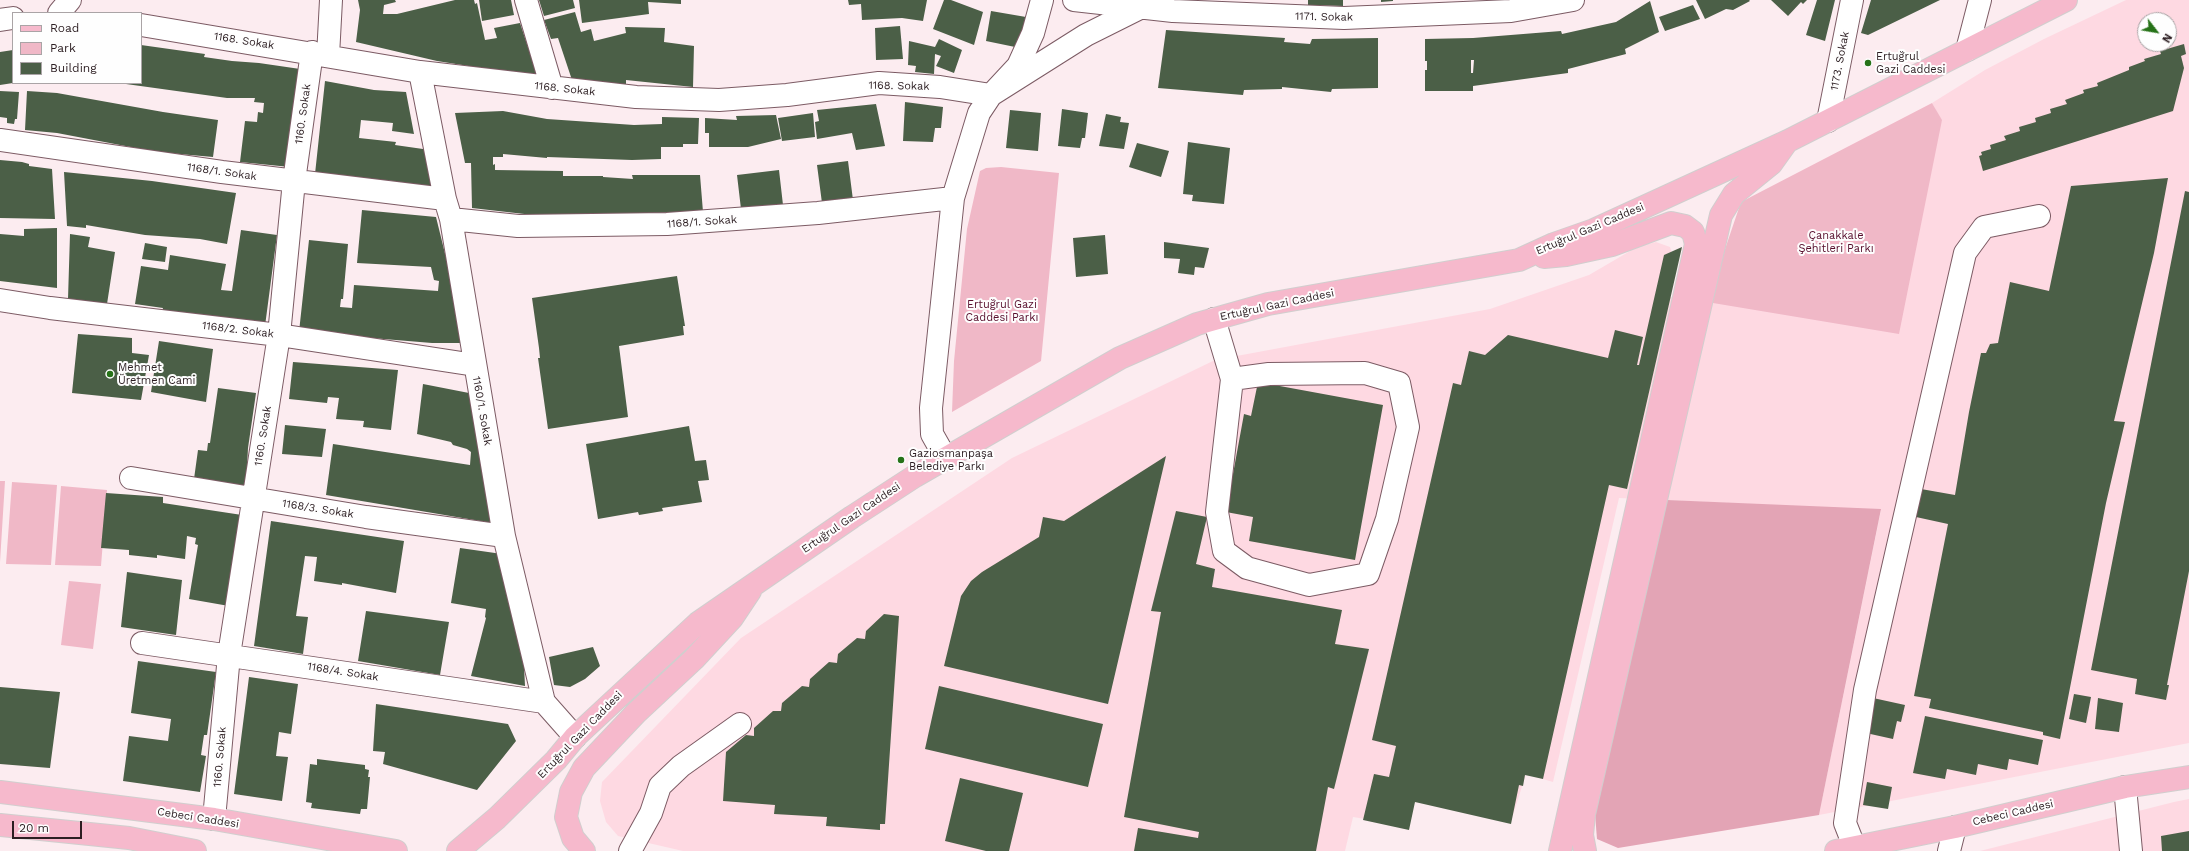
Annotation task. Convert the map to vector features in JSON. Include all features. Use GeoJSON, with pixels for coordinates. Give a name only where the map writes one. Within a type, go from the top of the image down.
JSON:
{"type":"FeatureCollection","features":[{"type":"Feature","properties":{"kind":"main road","name":"Ertuğrul Gazi Caddesi"},"geometry":{"type":"LineString","coordinates":[[458,851],[518,798],[556,760],[575,737],[698,623],[852,516],[945,457],[1120,358],[1168,335],[1214,319],[1268,304],[1519,260],[1594,230],[1788,141],[2066,0]]}},
{"type":"Feature","properties":{"kind":"main road"},"geometry":{"type":"LineString","coordinates":[[1585,851],[1582,835],[1584,814],[1722,215],[1734,194],[1772,164],[1788,141]]}},
{"type":"Feature","properties":{"kind":"main road"},"geometry":{"type":"LineString","coordinates":[[1519,260],[1566,255],[1612,245],[1671,223],[1685,226],[1693,232],[1696,244],[1560,851]]}},
{"type":"Feature","properties":{"kind":"main road"},"geometry":{"type":"LineString","coordinates":[[584,851],[573,838],[566,817],[571,792],[584,768],[636,713],[694,659],[732,618],[756,583]]}},
{"type":"Feature","properties":{"kind":"main road","name":"Cebeci Caddesi"},"geometry":{"type":"LineString","coordinates":[[1849,850],[2125,787],[2189,777]]}},
{"type":"Feature","properties":{"kind":"main road","name":"Cebeci Caddesi"},"geometry":{"type":"LineString","coordinates":[[0,792],[214,819],[396,851]]}},
{"type":"Feature","properties":{"kind":"main road"},"geometry":{"type":"LineString","coordinates":[[0,825],[129,838],[195,851]]}},
{"type":"Feature","properties":{"kind":"street"},"geometry":{"type":"LineString","coordinates":[[60,12],[70,0]]}},
{"type":"Feature","properties":{"kind":"street","name":"1160. Sokak"},"geometry":{"type":"LineString","coordinates":[[214,819],[229,655],[279,335],[294,181],[331,0]]}},
{"type":"Feature","properties":{"kind":"street"},"geometry":{"type":"LineString","coordinates":[[526,0],[552,88]]}},
{"type":"Feature","properties":{"kind":"street"},"geometry":{"type":"LineString","coordinates":[[945,457],[932,434],[930,408],[953,198],[979,113],[991,96],[1018,66],[1033,33],[1042,0]]}},
{"type":"Feature","properties":{"kind":"street","name":"1171. Sokak"},"geometry":{"type":"LineString","coordinates":[[1074,0],[1140,8],[1174,6],[1288,8],[1344,18],[1462,6],[1511,11],[1572,0]]}},
{"type":"Feature","properties":{"kind":"street","name":"1173. Sokak"},"geometry":{"type":"LineString","coordinates":[[1828,121],[1852,0]]}},
{"type":"Feature","properties":{"kind":"street"},"geometry":{"type":"LineString","coordinates":[[1967,50],[1980,0]]}},
{"type":"Feature","properties":{"kind":"street"},"geometry":{"type":"LineString","coordinates":[[991,96],[1086,35],[1140,8]]}},
{"type":"Feature","properties":{"kind":"street"},"geometry":{"type":"LineString","coordinates":[[0,20],[12,18]]}},
{"type":"Feature","properties":{"kind":"street","name":"1168. Sokak"},"geometry":{"type":"LineString","coordinates":[[142,25],[420,72],[636,97],[719,100],[787,95],[879,83],[940,87],[991,96]]}},
{"type":"Feature","properties":{"kind":"street","name":"1160/1. Sokak"},"geometry":{"type":"LineString","coordinates":[[420,72],[448,209],[504,536],[544,702],[575,737]]}},
{"type":"Feature","properties":{"kind":"street","name":"1168/1. Sokak"},"geometry":{"type":"LineString","coordinates":[[0,140],[294,181],[448,209],[518,226],[666,224],[818,213],[953,198]]}},
{"type":"Feature","properties":{"kind":"street"},"geometry":{"type":"LineString","coordinates":[[1849,850],[1846,823],[1865,690],[1965,253],[1984,226],[2039,216]]}},
{"type":"Feature","properties":{"kind":"street","name":"1168/2. Sokak"},"geometry":{"type":"LineString","coordinates":[[0,300],[50,308],[279,335],[474,365]]}},
{"type":"Feature","properties":{"kind":"street"},"geometry":{"type":"LineString","coordinates":[[1214,319],[1232,379],[1217,512],[1224,550],[1247,568],[1309,585],[1368,574],[1387,520],[1408,428],[1399,383],[1365,372],[1269,374],[1232,379]]}},
{"type":"Feature","properties":{"kind":"street","name":"1168/3. Sokak"},"geometry":{"type":"LineString","coordinates":[[131,478],[504,536]]}},
{"type":"Feature","properties":{"kind":"street","name":"1168/4. Sokak"},"geometry":{"type":"LineString","coordinates":[[142,644],[229,655],[544,702]]}},
{"type":"Feature","properties":{"kind":"street"},"geometry":{"type":"LineString","coordinates":[[630,851],[651,813],[660,786],[681,766],[740,724]]}},
{"type":"Feature","properties":{"kind":"street"},"geometry":{"type":"LineString","coordinates":[[2125,787],[2132,851]]}},
{"type":"Feature","properties":{"kind":"street"},"geometry":{"type":"LineString","coordinates":[[1949,851],[1955,827]]}},
{"type":"Feature","properties":{"kind":"shaded area"},"geometry":{"type":"Polygon","coordinates":[[[2126,0],[2189,0],[2189,743],[1819,815],[1881,510],[1619,498],[1553,782],[1526,774],[1512,818],[1412,798],[1407,826],[1353,817],[1345,851],[683,851],[618,836],[606,822],[600,801],[602,782],[741,638],[1012,458],[1215,360],[1490,309],[1589,275],[1637,247],[1656,242],[1670,247],[1673,257],[1664,296],[1707,302],[1942,121],[1932,103],[1985,70],[2044,39],[2126,0]]]}},
{"type":"Feature","properties":{"kind":"shaded area"},"geometry":{"type":"Polygon","coordinates":[[[1667,500],[1881,509],[1819,815],[1618,848],[1597,839],[1595,814],[1667,500]]]}},
{"type":"Feature","properties":{"kind":"shaded area"},"geometry":{"type":"Polygon","coordinates":[[[2189,799],[2189,851],[1980,851],[2174,802],[2189,799]]]}},
{"type":"Feature","properties":{"kind":"green space","name":"Çanakkale Şehitleri Parkı"},"geometry":{"type":"Polygon","coordinates":[[[1932,103],[1942,120],[1899,334],[1707,302],[1741,202],[1932,103]]]}},
{"type":"Feature","properties":{"kind":"green space","name":"Ertuğrul Gazi Caddesi Parkı"},"geometry":{"type":"Polygon","coordinates":[[[1001,167],[1059,173],[1041,361],[952,412],[954,361],[967,229],[980,171],[986,168],[1001,167]]]}},
{"type":"Feature","properties":{"kind":"green space"},"geometry":{"type":"Polygon","coordinates":[[[0,481],[5,481],[0,562],[0,481]]]}},
{"type":"Feature","properties":{"kind":"green space"},"geometry":{"type":"Polygon","coordinates":[[[12,482],[57,485],[51,565],[6,564],[12,482]]]}},
{"type":"Feature","properties":{"kind":"green space"},"geometry":{"type":"Polygon","coordinates":[[[61,486],[107,490],[101,566],[55,565],[61,486]]]}},
{"type":"Feature","properties":{"kind":"green space"},"geometry":{"type":"Polygon","coordinates":[[[69,581],[101,584],[93,649],[61,645],[69,581]]]}},
{"type":"Feature","properties":{"kind":"building"},"geometry":{"type":"Polygon","coordinates":[[[358,0],[395,0],[396,2],[384,5],[383,14],[397,14],[455,0],[474,0],[475,4],[477,3],[485,40],[497,38],[494,28],[520,23],[538,77],[437,61],[356,42],[360,10],[358,0]]]}},
{"type":"Feature","properties":{"kind":"building"},"geometry":{"type":"Polygon","coordinates":[[[479,0],[511,0],[514,15],[482,21],[479,0]]]}},
{"type":"Feature","properties":{"kind":"building"},"geometry":{"type":"Polygon","coordinates":[[[539,0],[573,0],[575,8],[544,16],[539,0]]]}},
{"type":"Feature","properties":{"kind":"building"},"geometry":{"type":"Polygon","coordinates":[[[579,0],[681,0],[681,4],[648,2],[649,14],[582,23],[579,0]]]}},
{"type":"Feature","properties":{"kind":"building"},"geometry":{"type":"Polygon","coordinates":[[[848,0],[927,0],[923,21],[902,18],[862,20],[861,4],[849,5],[848,0]]]}},
{"type":"Feature","properties":{"kind":"building"},"geometry":{"type":"Polygon","coordinates":[[[944,0],[951,0],[983,12],[974,45],[933,29],[944,0]]]}},
{"type":"Feature","properties":{"kind":"building"},"geometry":{"type":"Polygon","coordinates":[[[1308,0],[1343,0],[1343,6],[1308,5],[1308,0]]]}},
{"type":"Feature","properties":{"kind":"building"},"geometry":{"type":"Polygon","coordinates":[[[1381,0],[1393,0],[1393,1],[1381,2],[1381,0]]]}},
{"type":"Feature","properties":{"kind":"building"},"geometry":{"type":"Polygon","coordinates":[[[1696,0],[1750,1],[1733,10],[1726,9],[1705,19],[1696,0]]]}},
{"type":"Feature","properties":{"kind":"building"},"geometry":{"type":"Polygon","coordinates":[[[1771,0],[1807,0],[1803,4],[1801,2],[1788,16],[1771,0]]]}},
{"type":"Feature","properties":{"kind":"building"},"geometry":{"type":"Polygon","coordinates":[[[1817,0],[1835,0],[1825,41],[1806,35],[1817,0]]]}},
{"type":"Feature","properties":{"kind":"building"},"geometry":{"type":"Polygon","coordinates":[[[1871,0],[1940,0],[1868,35],[1861,33],[1871,0]]]}},
{"type":"Feature","properties":{"kind":"building"},"geometry":{"type":"Polygon","coordinates":[[[1650,1],[1659,32],[1625,49],[1626,54],[1568,69],[1568,73],[1473,86],[1473,91],[1425,91],[1425,70],[1427,70],[1427,61],[1425,61],[1425,39],[1473,38],[1561,31],[1562,34],[1616,22],[1650,1]],[[1471,60],[1471,73],[1473,73],[1474,60],[1471,60]]]}},
{"type":"Feature","properties":{"kind":"building"},"geometry":{"type":"Polygon","coordinates":[[[1693,5],[1700,19],[1665,31],[1659,17],[1693,5]]]}},
{"type":"Feature","properties":{"kind":"building"},"geometry":{"type":"Polygon","coordinates":[[[991,11],[1026,17],[1020,48],[986,41],[991,11]]]}},
{"type":"Feature","properties":{"kind":"building"},"geometry":{"type":"Polygon","coordinates":[[[575,12],[581,32],[591,29],[594,41],[626,33],[625,27],[665,28],[664,42],[694,46],[693,87],[626,80],[626,85],[574,86],[558,38],[551,39],[544,20],[575,12]]]}},
{"type":"Feature","properties":{"kind":"building"},"geometry":{"type":"Polygon","coordinates":[[[900,26],[903,59],[876,60],[875,28],[900,26]]]}},
{"type":"Feature","properties":{"kind":"building"},"geometry":{"type":"Polygon","coordinates":[[[1166,30],[1285,38],[1284,42],[1310,44],[1312,39],[1378,38],[1378,88],[1332,89],[1331,92],[1282,87],[1282,89],[1244,90],[1243,95],[1158,88],[1166,30]]]}},
{"type":"Feature","properties":{"kind":"building"},"geometry":{"type":"Polygon","coordinates":[[[939,39],[962,50],[954,73],[936,66],[941,56],[935,54],[934,74],[915,72],[916,66],[908,65],[909,41],[935,47],[939,39]]]}},
{"type":"Feature","properties":{"kind":"building"},"geometry":{"type":"Polygon","coordinates":[[[2184,44],[2186,54],[2181,56],[2184,68],[2173,111],[1983,171],[1979,156],[1982,155],[1981,152],[1991,149],[1990,145],[2006,140],[2004,136],[2020,131],[2019,127],[2036,122],[2035,118],[2051,113],[2050,109],[2067,104],[2065,100],[2084,93],[2083,90],[2098,86],[2097,83],[2129,70],[2129,67],[2145,61],[2144,59],[2161,54],[2160,52],[2177,52],[2177,46],[2184,44]]]}},
{"type":"Feature","properties":{"kind":"building"},"geometry":{"type":"Polygon","coordinates":[[[142,45],[205,54],[204,57],[307,70],[290,167],[240,162],[245,121],[257,122],[258,112],[263,113],[264,103],[254,102],[255,98],[227,98],[126,84],[142,84],[142,45]]]}},
{"type":"Feature","properties":{"kind":"building"},"geometry":{"type":"Polygon","coordinates":[[[12,50],[12,83],[0,85],[0,52],[12,50]]]}},
{"type":"Feature","properties":{"kind":"building"},"geometry":{"type":"Polygon","coordinates":[[[325,81],[374,90],[406,92],[414,134],[392,131],[393,123],[361,120],[359,138],[396,142],[395,145],[430,150],[436,192],[393,184],[393,181],[315,174],[325,81]]]}},
{"type":"Feature","properties":{"kind":"building"},"geometry":{"type":"Polygon","coordinates":[[[0,91],[19,92],[17,119],[15,119],[14,124],[7,123],[7,118],[0,117],[0,91]]]}},
{"type":"Feature","properties":{"kind":"building"},"geometry":{"type":"Polygon","coordinates":[[[27,91],[57,93],[163,112],[218,120],[213,157],[157,152],[57,133],[25,130],[27,91]]]}},
{"type":"Feature","properties":{"kind":"building"},"geometry":{"type":"Polygon","coordinates":[[[905,102],[943,107],[941,128],[935,128],[933,142],[903,141],[905,102]]]}},
{"type":"Feature","properties":{"kind":"building"},"geometry":{"type":"Polygon","coordinates":[[[876,104],[885,146],[856,150],[852,133],[817,139],[815,122],[819,121],[817,110],[876,104]]]}},
{"type":"Feature","properties":{"kind":"building"},"geometry":{"type":"Polygon","coordinates":[[[1062,109],[1088,113],[1085,138],[1082,138],[1080,148],[1058,146],[1062,109]]]}},
{"type":"Feature","properties":{"kind":"building"},"geometry":{"type":"Polygon","coordinates":[[[1010,110],[1041,113],[1038,151],[1006,148],[1010,110]]]}},
{"type":"Feature","properties":{"kind":"building"},"geometry":{"type":"Polygon","coordinates":[[[503,111],[547,119],[634,125],[662,124],[662,117],[699,118],[698,144],[683,144],[683,147],[661,147],[661,159],[632,160],[547,158],[503,154],[503,157],[493,157],[493,165],[495,164],[495,170],[563,171],[563,176],[603,176],[633,179],[632,175],[700,175],[703,212],[533,215],[472,208],[471,163],[465,163],[455,113],[503,111]]]}},
{"type":"Feature","properties":{"kind":"building"},"geometry":{"type":"Polygon","coordinates":[[[813,113],[815,137],[782,141],[778,118],[813,113]]]}},
{"type":"Feature","properties":{"kind":"building"},"geometry":{"type":"Polygon","coordinates":[[[1106,114],[1121,117],[1120,122],[1129,123],[1124,149],[1099,146],[1106,114]]]}},
{"type":"Feature","properties":{"kind":"building"},"geometry":{"type":"Polygon","coordinates":[[[776,115],[781,139],[748,147],[709,147],[709,133],[705,133],[705,118],[737,120],[736,116],[776,115]]]}},
{"type":"Feature","properties":{"kind":"building"},"geometry":{"type":"Polygon","coordinates":[[[1188,142],[1230,148],[1224,204],[1192,201],[1193,195],[1183,194],[1188,142]]]}},
{"type":"Feature","properties":{"kind":"building"},"geometry":{"type":"Polygon","coordinates":[[[1137,143],[1169,151],[1161,177],[1129,167],[1137,143]]]}},
{"type":"Feature","properties":{"kind":"building"},"geometry":{"type":"Polygon","coordinates":[[[0,160],[22,162],[29,164],[29,166],[52,169],[55,219],[0,218],[0,160]]]}},
{"type":"Feature","properties":{"kind":"building"},"geometry":{"type":"Polygon","coordinates":[[[848,161],[853,200],[822,203],[817,165],[848,161]]]}},
{"type":"Feature","properties":{"kind":"building"},"geometry":{"type":"Polygon","coordinates":[[[779,170],[783,205],[741,209],[737,175],[779,170]]]}},
{"type":"Feature","properties":{"kind":"building"},"geometry":{"type":"Polygon","coordinates":[[[64,172],[152,181],[236,193],[227,244],[200,239],[145,235],[86,225],[86,228],[67,226],[64,172]]]}},
{"type":"Feature","properties":{"kind":"building"},"geometry":{"type":"Polygon","coordinates":[[[2168,178],[2154,253],[2114,421],[2125,422],[2106,503],[2060,739],[2043,735],[2043,732],[1929,708],[1931,699],[1914,696],[1948,524],[1916,517],[1921,489],[1955,495],[1981,353],[1986,353],[1990,344],[1998,343],[2010,282],[2049,291],[2071,186],[2168,178]]]}},
{"type":"Feature","properties":{"kind":"building"},"geometry":{"type":"Polygon","coordinates":[[[2185,191],[2189,192],[2189,571],[2167,685],[2169,685],[2166,700],[2135,694],[2137,679],[2091,670],[2185,191]]]}},
{"type":"Feature","properties":{"kind":"building"},"geometry":{"type":"Polygon","coordinates":[[[362,210],[436,217],[452,282],[462,343],[432,343],[299,332],[309,240],[348,244],[343,299],[341,299],[340,307],[352,308],[354,285],[438,291],[439,281],[434,280],[431,267],[357,263],[362,210]]]}},
{"type":"Feature","properties":{"kind":"building"},"geometry":{"type":"Polygon","coordinates":[[[57,228],[57,288],[0,281],[0,234],[24,236],[24,229],[57,228]]]}},
{"type":"Feature","properties":{"kind":"building"},"geometry":{"type":"Polygon","coordinates":[[[241,230],[277,235],[265,326],[162,312],[163,308],[135,304],[141,266],[168,270],[170,255],[226,264],[221,290],[232,291],[241,230]]]}},
{"type":"Feature","properties":{"kind":"building"},"geometry":{"type":"Polygon","coordinates":[[[70,234],[90,237],[88,247],[115,252],[107,304],[68,299],[70,234]]]}},
{"type":"Feature","properties":{"kind":"building"},"geometry":{"type":"Polygon","coordinates":[[[1105,235],[1108,274],[1076,277],[1073,238],[1105,235]]]}},
{"type":"Feature","properties":{"kind":"building"},"geometry":{"type":"Polygon","coordinates":[[[1164,242],[1209,248],[1204,268],[1195,267],[1194,275],[1178,273],[1180,259],[1164,258],[1164,242]]]}},
{"type":"Feature","properties":{"kind":"building"},"geometry":{"type":"Polygon","coordinates":[[[145,243],[167,247],[165,262],[142,259],[145,243]]]}},
{"type":"Feature","properties":{"kind":"building"},"geometry":{"type":"Polygon","coordinates":[[[1682,247],[1627,489],[1609,485],[1543,779],[1525,775],[1523,786],[1519,785],[1511,824],[1415,802],[1409,830],[1363,820],[1374,774],[1389,777],[1396,746],[1372,740],[1453,383],[1461,385],[1469,351],[1485,355],[1508,335],[1608,358],[1615,330],[1643,337],[1637,365],[1639,365],[1664,255],[1682,247]]]}},
{"type":"Feature","properties":{"kind":"building"},"geometry":{"type":"Polygon","coordinates":[[[677,276],[685,326],[683,326],[684,335],[619,346],[628,417],[548,429],[538,358],[540,358],[532,298],[677,276]]]}},
{"type":"Feature","properties":{"kind":"building","name":"Mehmet Üretmen Cami"},"geometry":{"type":"Polygon","coordinates":[[[78,334],[132,338],[132,353],[149,355],[141,400],[72,393],[78,334]]]}},
{"type":"Feature","properties":{"kind":"building"},"geometry":{"type":"Polygon","coordinates":[[[159,341],[213,349],[206,402],[151,392],[159,341]]]}},
{"type":"Feature","properties":{"kind":"building"},"geometry":{"type":"Polygon","coordinates":[[[293,362],[398,370],[391,430],[363,427],[364,421],[336,419],[339,398],[328,397],[327,403],[289,399],[293,362]]]}},
{"type":"Feature","properties":{"kind":"building"},"geometry":{"type":"Polygon","coordinates":[[[1258,382],[1383,405],[1355,560],[1249,541],[1253,517],[1226,512],[1244,414],[1251,416],[1258,382]]]}},
{"type":"Feature","properties":{"kind":"building"},"geometry":{"type":"Polygon","coordinates":[[[423,384],[469,393],[498,524],[326,495],[333,444],[470,465],[471,452],[467,449],[453,445],[451,442],[417,434],[423,384]]]}},
{"type":"Feature","properties":{"kind":"building"},"geometry":{"type":"Polygon","coordinates":[[[218,388],[256,393],[248,448],[246,486],[194,479],[198,450],[207,451],[208,443],[210,443],[218,388]]]}},
{"type":"Feature","properties":{"kind":"building"},"geometry":{"type":"Polygon","coordinates":[[[285,425],[326,429],[322,457],[282,454],[285,425]]]}},
{"type":"Feature","properties":{"kind":"building"},"geometry":{"type":"Polygon","coordinates":[[[689,426],[695,461],[706,460],[709,480],[698,481],[702,502],[662,508],[663,511],[639,515],[638,512],[598,519],[586,444],[689,426]]]}},
{"type":"Feature","properties":{"kind":"building"},"geometry":{"type":"Polygon","coordinates":[[[1166,456],[1108,704],[944,666],[961,596],[971,581],[982,572],[1039,537],[1043,517],[1064,521],[1166,456]]]}},
{"type":"Feature","properties":{"kind":"building"},"geometry":{"type":"Polygon","coordinates":[[[106,493],[163,497],[163,503],[242,515],[229,606],[189,599],[198,545],[195,544],[196,538],[187,536],[185,559],[157,555],[157,558],[129,555],[129,550],[101,548],[106,493]]]}},
{"type":"Feature","properties":{"kind":"building"},"geometry":{"type":"Polygon","coordinates":[[[1176,511],[1207,517],[1196,564],[1215,569],[1212,587],[1342,610],[1335,644],[1369,649],[1334,789],[1328,787],[1316,851],[1134,851],[1138,828],[1198,838],[1199,832],[1124,817],[1161,612],[1151,611],[1176,511]]]}},
{"type":"Feature","properties":{"kind":"building"},"geometry":{"type":"Polygon","coordinates":[[[271,521],[404,541],[396,593],[342,583],[342,585],[314,581],[317,557],[305,556],[296,616],[308,617],[303,654],[254,646],[271,521]]]}},
{"type":"Feature","properties":{"kind":"building"},"geometry":{"type":"Polygon","coordinates":[[[460,548],[502,554],[522,625],[525,686],[471,676],[486,618],[486,609],[451,603],[460,548]]]}},
{"type":"Feature","properties":{"kind":"building"},"geometry":{"type":"Polygon","coordinates":[[[127,572],[182,580],[176,635],[121,627],[127,572]]]}},
{"type":"Feature","properties":{"kind":"building"},"geometry":{"type":"Polygon","coordinates":[[[366,611],[449,622],[440,675],[358,661],[366,611]]]}},
{"type":"Feature","properties":{"kind":"building"},"geometry":{"type":"Polygon","coordinates":[[[884,614],[899,616],[885,824],[880,824],[880,830],[826,826],[827,817],[774,814],[775,805],[723,801],[726,752],[746,735],[754,736],[754,728],[773,711],[781,711],[782,703],[802,686],[809,687],[810,679],[829,662],[837,663],[838,654],[857,638],[865,639],[866,631],[884,614]]]}},
{"type":"Feature","properties":{"kind":"building"},"geometry":{"type":"Polygon","coordinates":[[[593,647],[600,666],[585,679],[570,687],[554,685],[549,657],[593,647]]]}},
{"type":"Feature","properties":{"kind":"building"},"geometry":{"type":"Polygon","coordinates":[[[138,661],[216,672],[207,735],[204,735],[201,755],[206,756],[200,792],[123,781],[129,736],[168,741],[171,719],[131,713],[138,661]]]}},
{"type":"Feature","properties":{"kind":"building"},"geometry":{"type":"Polygon","coordinates":[[[249,677],[298,684],[291,734],[279,732],[276,756],[288,757],[282,801],[234,794],[249,677]]]}},
{"type":"Feature","properties":{"kind":"building"},"geometry":{"type":"Polygon","coordinates":[[[939,686],[1103,724],[1088,787],[925,749],[939,686]]]}},
{"type":"Feature","properties":{"kind":"building"},"geometry":{"type":"Polygon","coordinates":[[[0,687],[60,692],[50,768],[0,764],[0,687]]]}},
{"type":"Feature","properties":{"kind":"building"},"geometry":{"type":"Polygon","coordinates":[[[2074,694],[2091,697],[2086,723],[2069,719],[2074,694]]]}},
{"type":"Feature","properties":{"kind":"building"},"geometry":{"type":"Polygon","coordinates":[[[1873,698],[1905,705],[1901,722],[1897,721],[1893,739],[1866,733],[1873,698]]]}},
{"type":"Feature","properties":{"kind":"building"},"geometry":{"type":"Polygon","coordinates":[[[2098,698],[2123,703],[2119,732],[2095,729],[2098,698]]]}},
{"type":"Feature","properties":{"kind":"building"},"geometry":{"type":"Polygon","coordinates":[[[376,704],[508,724],[516,741],[477,790],[383,764],[385,752],[373,751],[376,704]]]}},
{"type":"Feature","properties":{"kind":"building"},"geometry":{"type":"Polygon","coordinates":[[[1925,716],[2043,740],[2038,765],[2009,759],[2007,770],[1978,764],[1976,775],[1947,769],[1945,779],[1913,773],[1925,716]]]}},
{"type":"Feature","properties":{"kind":"building"},"geometry":{"type":"Polygon","coordinates":[[[317,759],[365,765],[365,769],[369,770],[368,777],[370,777],[367,809],[361,809],[360,814],[311,808],[312,803],[306,802],[310,764],[317,765],[317,759]]]}},
{"type":"Feature","properties":{"kind":"building"},"geometry":{"type":"Polygon","coordinates":[[[960,778],[1023,793],[1009,851],[986,851],[945,841],[960,778]]]}},
{"type":"Feature","properties":{"kind":"building"},"geometry":{"type":"Polygon","coordinates":[[[1867,782],[1892,787],[1888,809],[1863,805],[1867,782]]]}},
{"type":"Feature","properties":{"kind":"building"},"geometry":{"type":"Polygon","coordinates":[[[2189,831],[2189,851],[2162,851],[2161,836],[2189,831]]]}},
{"type":"Feature","properties":{"kind":"place","name":"Ertuğrul Gazi Caddesi"},"geometry":{"type":"Point","coordinates":[1868,63]}},
{"type":"Feature","properties":{"kind":"place","name":"Mehmet Üretmen Cami"},"geometry":{"type":"Point","coordinates":[110,374]}},
{"type":"Feature","properties":{"kind":"place","name":"Gaziosmanpaşa Belediye Parkı"},"geometry":{"type":"Point","coordinates":[901,460]}}]}
